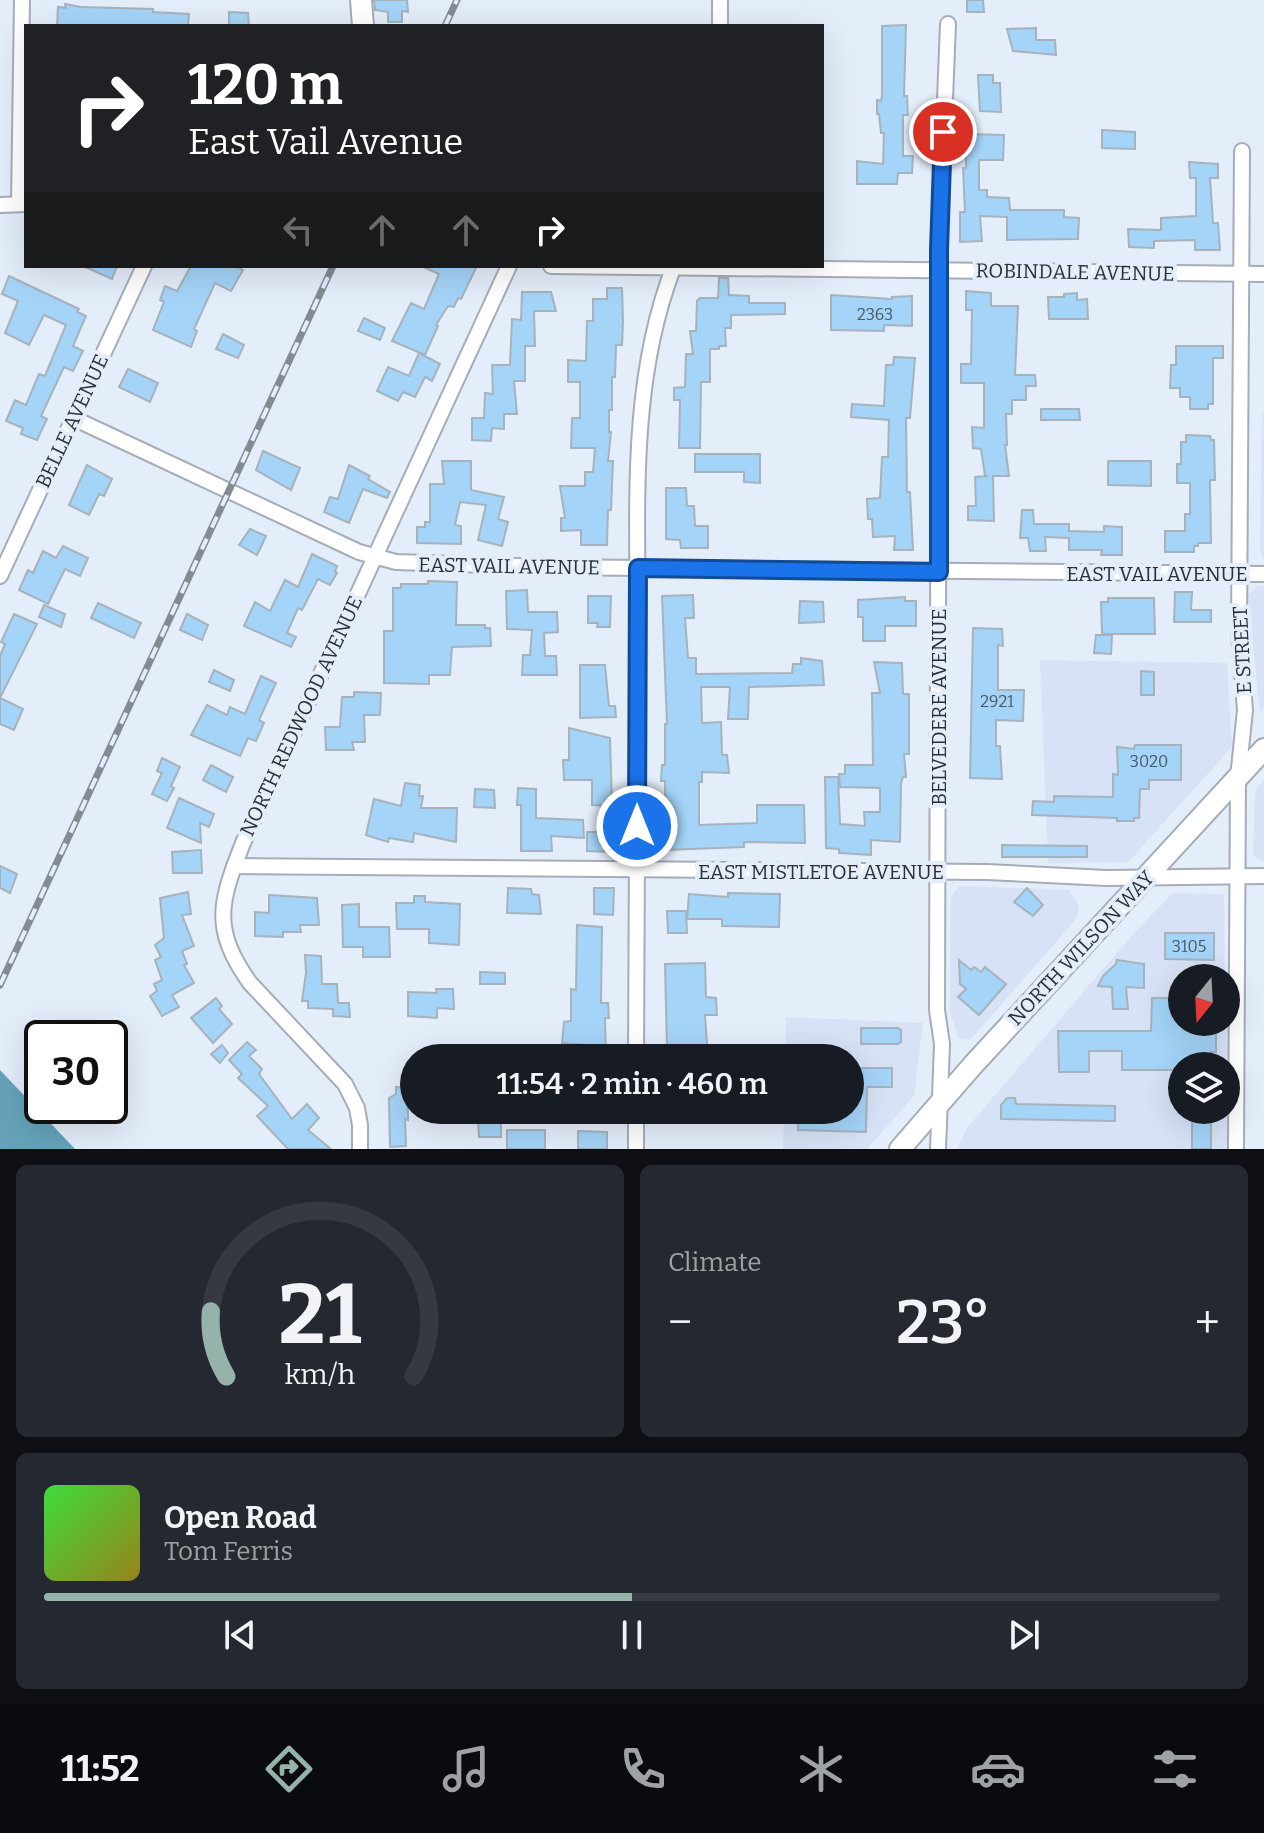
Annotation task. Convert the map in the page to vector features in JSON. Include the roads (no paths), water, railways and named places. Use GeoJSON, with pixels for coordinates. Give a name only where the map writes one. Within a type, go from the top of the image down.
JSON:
{"type":"FeatureCollection","features":[{"type":"Feature","properties":{"kind":"main road"},"geometry":{"type":"LineString","coordinates":[[361,0],[363,24]]}},
{"type":"Feature","properties":{"kind":"main road","name":"NORTH WILSON WAY"},"geometry":{"type":"LineString","coordinates":[[900,1149],[1264,749]]}},
{"type":"Feature","properties":{"kind":"street"},"geometry":{"type":"LineString","coordinates":[[0,205],[22,204],[22,0]]}},
{"type":"Feature","properties":{"kind":"street"},"geometry":{"type":"LineString","coordinates":[[720,0],[720,24]]}},
{"type":"Feature","properties":{"kind":"street","name":"BELVEDERE AVENUE"},"geometry":{"type":"LineString","coordinates":[[938,1149],[942,1044],[937,1010],[940,270],[948,24]]}},
{"type":"Feature","properties":{"kind":"street","name":"E STREET"},"geometry":{"type":"LineString","coordinates":[[1236,1149],[1238,778],[1245,710],[1239,634],[1242,151]]}},
{"type":"Feature","properties":{"kind":"street","name":"BELLE AVENUE"},"geometry":{"type":"LineString","coordinates":[[0,576],[143,268]]}},
{"type":"Feature","properties":{"kind":"street","name":"NORTH REDWOOD AVENUE"},"geometry":{"type":"LineString","coordinates":[[360,1149],[357,1108],[345,1084],[250,983],[232,954],[222,909],[234,866],[508,268]]}},
{"type":"Feature","properties":{"kind":"street"},"geometry":{"type":"LineString","coordinates":[[636,1044],[638,568],[642,393],[654,334],[674,268]]}},
{"type":"Feature","properties":{"kind":"street","name":"ROBINDALE AVENUE"},"geometry":{"type":"LineString","coordinates":[[763,268],[1264,274]]}},
{"type":"Feature","properties":{"kind":"street","name":"EAST VAIL AVENUE"},"geometry":{"type":"LineString","coordinates":[[73,418],[374,558],[419,564],[1264,574]]}},
{"type":"Feature","properties":{"kind":"street","name":"EAST MISTLETOE AVENUE"},"geometry":{"type":"LineString","coordinates":[[234,866],[1264,876]]}},
{"type":"Feature","properties":{"kind":"street"},"geometry":{"type":"LineString","coordinates":[[636,1124],[636,1149]]}},
{"type":"Feature","properties":{"kind":"water"},"geometry":{"type":"Polygon","coordinates":[[[0,1070],[24,1095],[24,1124],[51,1124],[75,1149],[0,1149],[0,1070]]]}},
{"type":"Feature","properties":{"kind":"railway"},"geometry":{"type":"LineString","coordinates":[[446,24],[457,0]]}},
{"type":"Feature","properties":{"kind":"railway"},"geometry":{"type":"LineString","coordinates":[[0,985],[332,268]]}}]}
